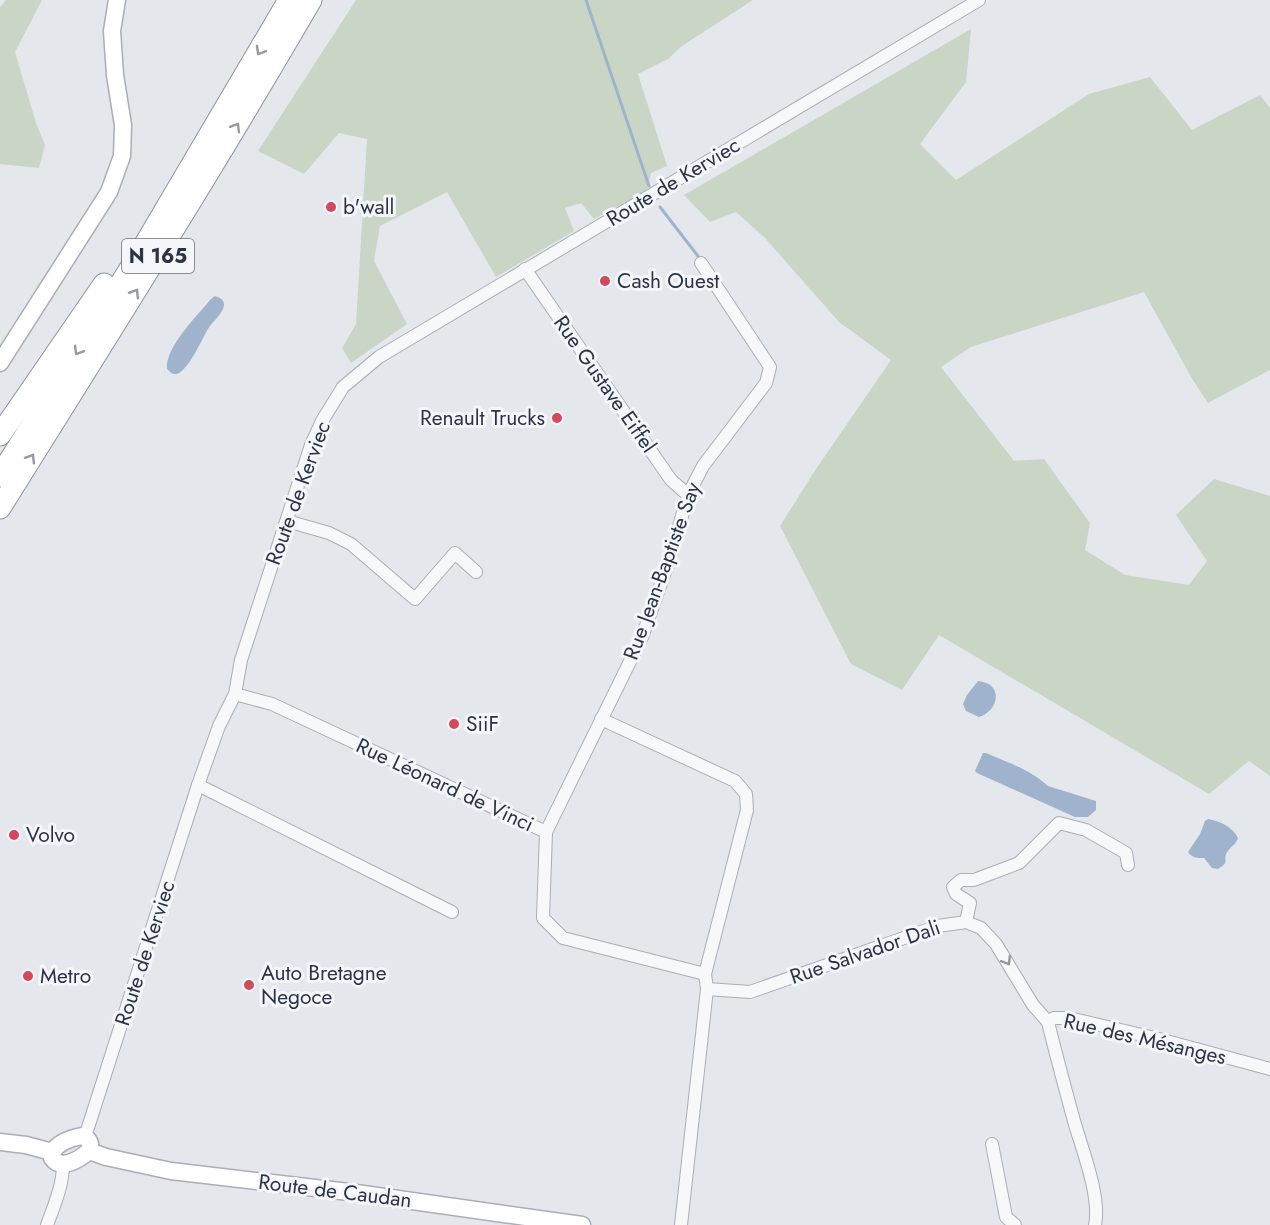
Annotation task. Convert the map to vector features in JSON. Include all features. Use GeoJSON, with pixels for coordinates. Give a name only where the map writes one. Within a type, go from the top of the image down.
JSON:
{"type":"FeatureCollection","features":[{"type":"Feature","properties":{"kind":"highway","name":"N 165"},"geometry":{"type":"LineString","coordinates":[[0,476],[138,256],[289,0]]}},
{"type":"Feature","properties":{"kind":"highway","name":"N 165"},"geometry":{"type":"LineString","coordinates":[[0,508],[153,264],[311,0]]}},
{"type":"Feature","properties":{"kind":"highway"},"geometry":{"type":"LineString","coordinates":[[0,435],[160,203],[186,161],[207,139]]}},
{"type":"Feature","properties":{"kind":"street"},"geometry":{"type":"LineString","coordinates":[[0,363],[109,192],[122,156],[123,125],[115,75],[112,31],[117,0]]}},
{"type":"Feature","properties":{"kind":"street","name":"Route de Kerviec"},"geometry":{"type":"LineString","coordinates":[[83,1145],[198,785],[219,726],[235,694],[241,660],[311,445],[322,421],[343,387],[379,357],[979,0]]}},
{"type":"Feature","properties":{"kind":"street","name":"Rue Jean-Baptiste Say"},"geometry":{"type":"LineString","coordinates":[[546,832],[642,637],[670,558],[688,495],[703,466],[766,383],[770,367],[701,263]]}},
{"type":"Feature","properties":{"kind":"street","name":"Rue Gustave Eiffel"},"geometry":{"type":"LineString","coordinates":[[525,269],[671,480],[688,495]]}},
{"type":"Feature","properties":{"kind":"street"},"geometry":{"type":"LineString","coordinates":[[287,521],[329,533],[351,544],[415,599],[455,553],[476,572]]}},
{"type":"Feature","properties":{"kind":"street","name":"Rue Léonard de Vinci"},"geometry":{"type":"LineString","coordinates":[[235,694],[272,704],[546,832],[543,918],[563,938],[705,974]]}},
{"type":"Feature","properties":{"kind":"street"},"geometry":{"type":"LineString","coordinates":[[601,719],[735,781],[746,794],[747,810],[705,974],[707,989],[681,1225]]}},
{"type":"Feature","properties":{"kind":"street"},"geometry":{"type":"LineString","coordinates":[[198,785],[452,912]]}},
{"type":"Feature","properties":{"kind":"street"},"geometry":{"type":"LineString","coordinates":[[966,922],[970,903],[956,894],[953,887],[961,880],[974,880],[1019,863],[1059,823],[1086,830],[1126,853],[1128,865]]}},
{"type":"Feature","properties":{"kind":"street","name":"Rue Salvador Dali"},"geometry":{"type":"LineString","coordinates":[[707,989],[750,992],[938,926],[966,922],[981,928],[996,944],[1033,1005],[1048,1022]]}},
{"type":"Feature","properties":{"kind":"street","name":"Rue des Mésanges"},"geometry":{"type":"LineString","coordinates":[[1095,1225],[1094,1192],[1048,1022],[1054,1018],[1069,1018],[1270,1069]]}},
{"type":"Feature","properties":{"kind":"street"},"geometry":{"type":"LineString","coordinates":[[1,1143],[26,1145],[59,1157],[83,1145]]}},
{"type":"Feature","properties":{"kind":"street"},"geometry":{"type":"LineString","coordinates":[[992,1144],[1006,1217],[1015,1225]]}},
{"type":"Feature","properties":{"kind":"street","name":"Route de Caudan"},"geometry":{"type":"LineString","coordinates":[[83,1145],[106,1157],[171,1171],[349,1192],[582,1225]]}},
{"type":"Feature","properties":{"kind":"street"},"geometry":{"type":"LineString","coordinates":[[47,1225],[63,1174],[59,1157]]}},
{"type":"Feature","properties":{"kind":"green space"},"geometry":{"type":"Polygon","coordinates":[[[6,0],[42,0],[15,52],[36,123],[45,145],[39,168],[0,164],[0,7],[6,0]]]}},
{"type":"Feature","properties":{"kind":"green space"},"geometry":{"type":"Polygon","coordinates":[[[356,0],[753,0],[682,46],[668,59],[638,74],[667,166],[651,173],[647,191],[594,219],[581,203],[565,208],[574,231],[496,277],[447,192],[380,226],[374,261],[407,324],[351,363],[342,348],[356,324],[367,139],[339,133],[304,174],[258,151],[356,0]]]}},
{"type":"Feature","properties":{"kind":"green space"},"geometry":{"type":"Polygon","coordinates":[[[971,29],[966,82],[920,144],[956,180],[1089,94],[1150,77],[1192,130],[1260,95],[1270,108],[1270,370],[1208,403],[1144,292],[971,347],[941,367],[1014,461],[1044,459],[1090,523],[1085,550],[1125,575],[1189,585],[1207,561],[1176,515],[1214,479],[1270,496],[1270,776],[1249,761],[1209,794],[939,635],[902,690],[851,664],[780,526],[891,360],[839,322],[765,238],[736,212],[710,222],[684,195],[971,29]]]}},
{"type":"Feature","properties":{"kind":"water"},"geometry":{"type":"Polygon","coordinates":[[[215,296],[223,301],[222,312],[208,329],[187,365],[179,373],[173,374],[167,369],[171,351],[190,323],[215,296]]]}},
{"type":"Feature","properties":{"kind":"water"},"geometry":{"type":"Polygon","coordinates":[[[978,681],[992,687],[996,698],[991,709],[979,717],[966,711],[963,704],[978,681]]]}},
{"type":"Feature","properties":{"kind":"water"},"geometry":{"type":"Polygon","coordinates":[[[983,753],[1026,771],[1048,786],[1096,801],[1096,810],[1088,817],[1075,817],[977,773],[975,771],[983,753]]]}},
{"type":"Feature","properties":{"kind":"water"},"geometry":{"type":"Polygon","coordinates":[[[1208,819],[1226,825],[1238,838],[1226,854],[1224,864],[1218,869],[1212,868],[1204,858],[1195,857],[1188,852],[1208,819]]]}},
{"type":"Feature","properties":{"kind":"waterway"},"geometry":{"type":"LineString","coordinates":[[586,0],[649,186]]}},
{"type":"Feature","properties":{"kind":"waterway"},"geometry":{"type":"LineString","coordinates":[[660,207],[701,260]]}},
{"type":"Feature","properties":{"kind":"place","name":"b'wall"},"geometry":{"type":"Point","coordinates":[331,207]}},
{"type":"Feature","properties":{"kind":"place","name":"Cash Ouest"},"geometry":{"type":"Point","coordinates":[605,281]}},
{"type":"Feature","properties":{"kind":"place","name":"Renault Trucks"},"geometry":{"type":"Point","coordinates":[557,418]}},
{"type":"Feature","properties":{"kind":"place","name":"SiiF"},"geometry":{"type":"Point","coordinates":[454,724]}},
{"type":"Feature","properties":{"kind":"place","name":"Volvo"},"geometry":{"type":"Point","coordinates":[14,835]}},
{"type":"Feature","properties":{"kind":"place","name":"Metro"},"geometry":{"type":"Point","coordinates":[28,976]}},
{"type":"Feature","properties":{"kind":"place","name":"Auto Bretagne Negoce"},"geometry":{"type":"Point","coordinates":[249,985]}}]}
